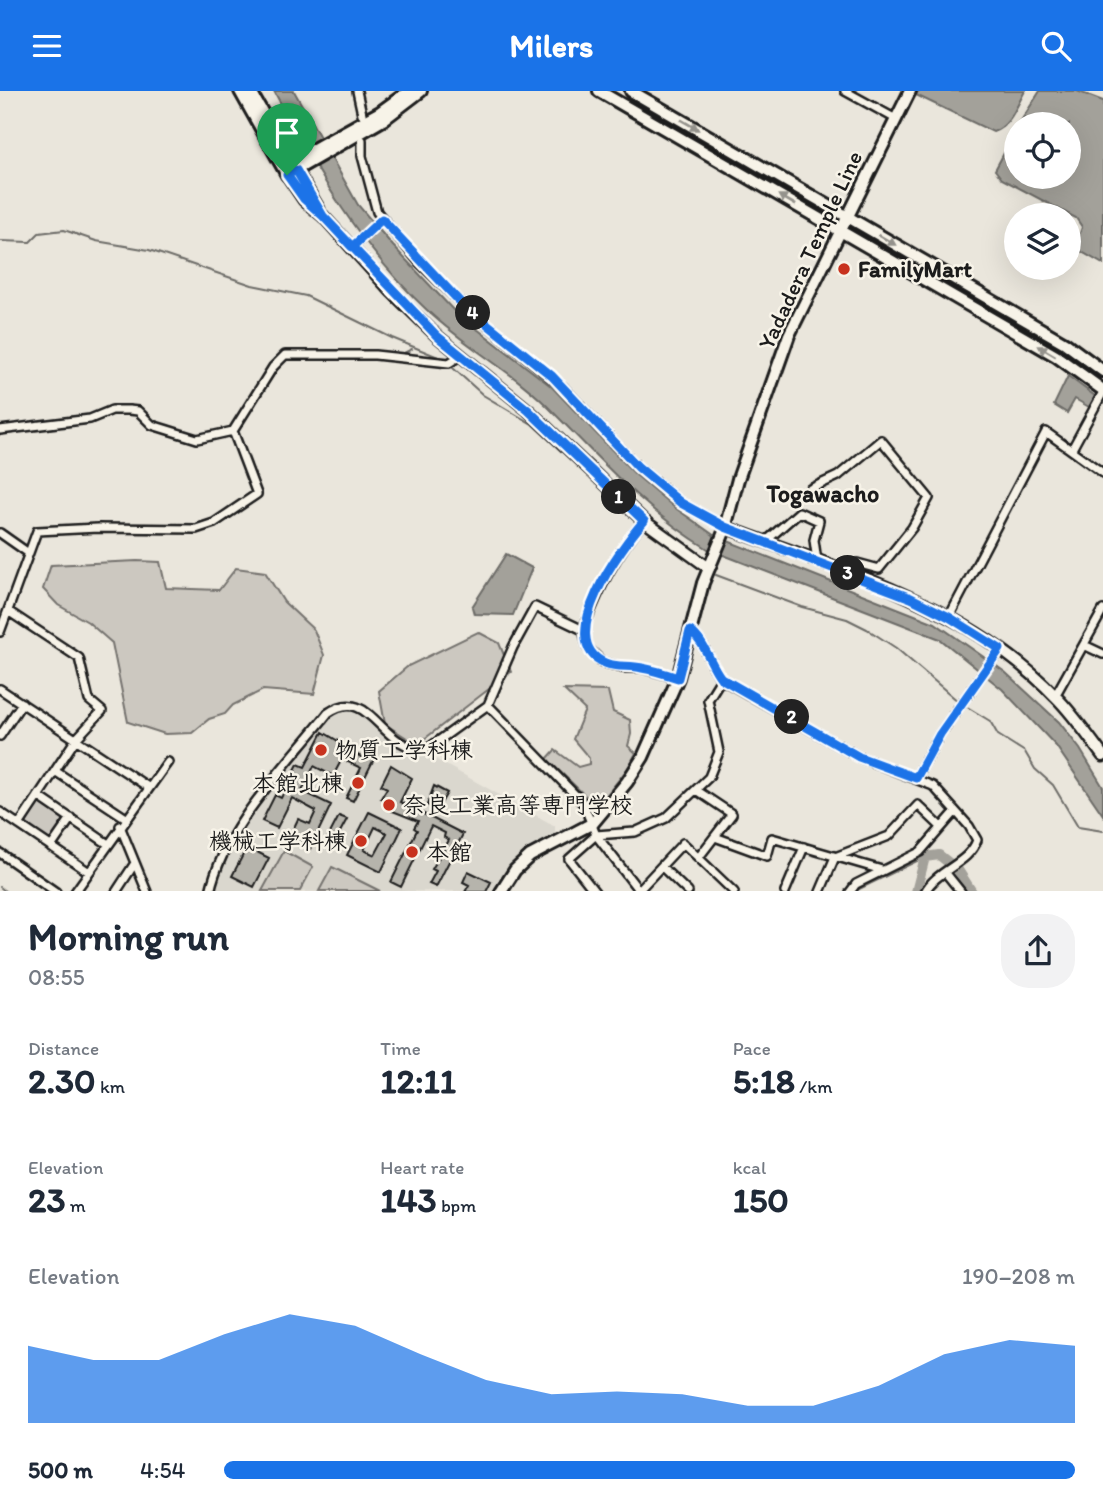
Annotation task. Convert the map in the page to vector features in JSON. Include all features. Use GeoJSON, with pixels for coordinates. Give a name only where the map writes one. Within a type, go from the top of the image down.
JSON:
{"type":"FeatureCollection","features":[{"type":"Feature","properties":{"kind":"main road"},"geometry":{"type":"LineString","coordinates":[[240,91],[294,165]]}},
{"type":"Feature","properties":{"kind":"main road"},"geometry":{"type":"LineString","coordinates":[[250,91],[294,165]]}},
{"type":"Feature","properties":{"kind":"main road"},"geometry":{"type":"LineString","coordinates":[[332,144],[409,91]]}},
{"type":"Feature","properties":{"kind":"main road"},"geometry":{"type":"LineString","coordinates":[[294,165],[383,120],[421,91]]}},
{"type":"Feature","properties":{"kind":"main road"},"geometry":{"type":"LineString","coordinates":[[599,91],[1056,356],[1103,391]]}},
{"type":"Feature","properties":{"kind":"main road"},"geometry":{"type":"LineString","coordinates":[[631,91],[1065,343],[1103,371]]}},
{"type":"Feature","properties":{"kind":"main road","name":"Yadadera Temple Line"},"geometry":{"type":"LineString","coordinates":[[501,891],[515,870],[530,856],[593,823],[613,801],[643,757],[678,678],[690,631],[725,530],[738,479],[789,335],[910,91]]}},
{"type":"Feature","properties":{"kind":"street"},"geometry":{"type":"LineString","coordinates":[[357,91],[362,114]]}},
{"type":"Feature","properties":{"kind":"street"},"geometry":{"type":"LineString","coordinates":[[845,91],[896,119]]}},
{"type":"Feature","properties":{"kind":"street"},"geometry":{"type":"LineString","coordinates":[[362,140],[372,201],[382,219],[461,303],[564,388],[638,467],[681,503],[725,530],[841,570],[949,617],[1055,695],[1103,756]]}},
{"type":"Feature","properties":{"kind":"street"},"geometry":{"type":"LineString","coordinates":[[294,165],[304,199],[355,245],[401,301],[460,356],[528,410],[644,521],[711,565]]}},
{"type":"Feature","properties":{"kind":"street"},"geometry":{"type":"LineString","coordinates":[[355,245],[382,219]]}},
{"type":"Feature","properties":{"kind":"street"},"geometry":{"type":"LineString","coordinates":[[0,430],[90,419],[112,410],[129,409],[138,411],[152,425],[197,439],[233,431],[273,367],[285,355],[375,355],[449,363],[460,356]]}},
{"type":"Feature","properties":{"kind":"street"},"geometry":{"type":"LineString","coordinates":[[1072,449],[1103,391]]}},
{"type":"Feature","properties":{"kind":"street"},"geometry":{"type":"LineString","coordinates":[[0,632],[34,534],[40,530],[184,530],[214,523],[257,494],[245,455],[233,431]]}},
{"type":"Feature","properties":{"kind":"street"},"geometry":{"type":"LineString","coordinates":[[949,617],[1046,432],[1103,473]]}},
{"type":"Feature","properties":{"kind":"street"},"geometry":{"type":"LineString","coordinates":[[810,489],[838,476],[881,440],[929,498],[912,528],[879,569],[858,563],[841,570]]}},
{"type":"Feature","properties":{"kind":"street"},"geometry":{"type":"LineString","coordinates":[[765,542],[799,512],[814,517],[819,521],[814,540],[817,561]]}},
{"type":"Feature","properties":{"kind":"street"},"geometry":{"type":"LineString","coordinates":[[644,521],[624,544],[604,576],[583,630],[588,647],[602,662],[622,668],[641,668],[678,678]]}},
{"type":"Feature","properties":{"kind":"street"},"geometry":{"type":"LineString","coordinates":[[0,533],[27,552]]}},
{"type":"Feature","properties":{"kind":"street"},"geometry":{"type":"LineString","coordinates":[[209,891],[215,867],[236,829],[328,713],[339,706],[354,704],[363,708],[398,743],[417,750],[427,749],[488,705],[513,647],[535,607],[583,630]]}},
{"type":"Feature","properties":{"kind":"street"},"geometry":{"type":"LineString","coordinates":[[1055,695],[1103,610]]}},
{"type":"Feature","properties":{"kind":"street"},"geometry":{"type":"LineString","coordinates":[[8,611],[79,658],[89,700],[103,711],[76,739],[19,825]]}},
{"type":"Feature","properties":{"kind":"street"},"geometry":{"type":"LineString","coordinates":[[690,631],[697,636],[711,667],[721,678],[859,757],[916,778],[945,797],[969,826],[976,841],[975,847],[935,876],[925,891]]}},
{"type":"Feature","properties":{"kind":"street"},"geometry":{"type":"LineString","coordinates":[[1084,645],[1103,654]]}},
{"type":"Feature","properties":{"kind":"street"},"geometry":{"type":"LineString","coordinates":[[916,778],[940,734],[997,652]]}},
{"type":"Feature","properties":{"kind":"street"},"geometry":{"type":"LineString","coordinates":[[595,891],[569,859],[596,835],[635,832],[666,818],[709,777],[718,759],[708,700],[721,678]]}},
{"type":"Feature","properties":{"kind":"street"},"geometry":{"type":"LineString","coordinates":[[0,689],[148,787]]}},
{"type":"Feature","properties":{"kind":"street"},"geometry":{"type":"LineString","coordinates":[[0,736],[22,703]]}},
{"type":"Feature","properties":{"kind":"street"},"geometry":{"type":"LineString","coordinates":[[488,705],[583,803],[596,835],[639,891],[683,843],[734,891]]}},
{"type":"Feature","properties":{"kind":"street"},"geometry":{"type":"LineString","coordinates":[[75,891],[168,762]]}},
{"type":"Feature","properties":{"kind":"street"},"geometry":{"type":"LineString","coordinates":[[55,771],[126,818]]}},
{"type":"Feature","properties":{"kind":"street"},"geometry":{"type":"LineString","coordinates":[[696,790],[732,814],[699,857]]}},
{"type":"Feature","properties":{"kind":"street"},"geometry":{"type":"LineString","coordinates":[[38,796],[108,844]]}},
{"type":"Feature","properties":{"kind":"street"},"geometry":{"type":"LineString","coordinates":[[820,891],[835,857],[889,836],[918,806],[941,827]]}},
{"type":"Feature","properties":{"kind":"street"},"geometry":{"type":"LineString","coordinates":[[0,812],[89,872]]}},
{"type":"Feature","properties":{"kind":"street"},"geometry":{"type":"LineString","coordinates":[[850,891],[856,884],[881,870],[920,852],[955,812]]}},
{"type":"Feature","properties":{"kind":"street"},"geometry":{"type":"LineString","coordinates":[[51,847],[71,818]]}},
{"type":"Feature","properties":{"kind":"street"},"geometry":{"type":"LineString","coordinates":[[120,826],[147,891]]}},
{"type":"Feature","properties":{"kind":"street"},"geometry":{"type":"LineString","coordinates":[[715,837],[767,856],[772,838],[881,870]]}},
{"type":"Feature","properties":{"kind":"street"},"geometry":{"type":"LineString","coordinates":[[785,891],[804,847]]}},
{"type":"Feature","properties":{"kind":"street"},"geometry":{"type":"LineString","coordinates":[[0,853],[56,891]]}},
{"type":"Feature","properties":{"kind":"street"},"geometry":{"type":"LineString","coordinates":[[116,891],[135,863]]}},
{"type":"Feature","properties":{"kind":"street"},"geometry":{"type":"LineString","coordinates":[[662,867],[688,891]]}},
{"type":"Feature","properties":{"kind":"street"},"geometry":{"type":"LineString","coordinates":[[948,869],[961,891]]}},
{"type":"Feature","properties":{"kind":"shaded area"},"geometry":{"type":"Polygon","coordinates":[[[274,91],[294,91],[358,205],[455,312],[551,386],[635,474],[674,507],[715,536],[935,623],[1005,672],[1059,722],[1080,749],[1103,787],[1103,815],[1056,746],[1002,689],[940,639],[708,549],[645,502],[539,398],[444,325],[405,288],[361,236],[342,208],[274,91]]]}},
{"type":"Feature","properties":{"kind":"shaded area"},"geometry":{"type":"Polygon","coordinates":[[[918,91],[1025,91],[1014,112],[1004,112],[1004,125],[993,132],[916,95],[918,91]]]}},
{"type":"Feature","properties":{"kind":"shaded area"},"geometry":{"type":"Polygon","coordinates":[[[1040,91],[1077,91],[1103,101],[1103,264],[1081,251],[1081,203],[1048,203],[1021,189],[1081,189],[1081,112],[1027,112],[1040,91]]]}},
{"type":"Feature","properties":{"kind":"shaded area"},"geometry":{"type":"Polygon","coordinates":[[[1004,153],[1004,180],[995,170],[1004,153]]]}},
{"type":"Feature","properties":{"kind":"shaded area"},"geometry":{"type":"Polygon","coordinates":[[[1068,376],[1095,396],[1089,407],[1075,399],[1067,413],[1054,405],[1068,376]]]}},
{"type":"Feature","properties":{"kind":"shaded area"},"geometry":{"type":"Polygon","coordinates":[[[506,554],[532,568],[513,615],[474,614],[472,607],[506,554]]]}},
{"type":"Feature","properties":{"kind":"shaded area"},"geometry":{"type":"Polygon","coordinates":[[[160,562],[166,588],[219,590],[236,568],[265,572],[284,602],[314,630],[324,655],[314,694],[263,690],[233,705],[225,714],[209,719],[192,733],[165,734],[128,722],[112,643],[88,622],[58,605],[43,589],[51,565],[160,562]]]}},
{"type":"Feature","properties":{"kind":"shaded area"},"geometry":{"type":"Polygon","coordinates":[[[478,632],[499,643],[511,672],[423,740],[410,740],[385,724],[379,691],[408,666],[478,632]]]}},
{"type":"Feature","properties":{"kind":"shaded area"},"geometry":{"type":"Polygon","coordinates":[[[564,690],[608,691],[613,712],[630,720],[628,746],[636,753],[628,768],[597,807],[547,759],[555,750],[578,767],[589,764],[589,758],[573,739],[585,710],[564,690]]]}},
{"type":"Feature","properties":{"kind":"shaded area","name":"奈良工業高等専門学校"},"geometry":{"type":"Polygon","coordinates":[[[341,708],[361,709],[401,746],[428,755],[555,826],[555,837],[527,852],[499,891],[215,891],[221,869],[243,825],[325,720],[341,708]]]}},
{"type":"Feature","properties":{"kind":"shaded area"},"geometry":{"type":"Polygon","coordinates":[[[41,803],[65,818],[51,842],[25,825],[37,804],[41,803]]]}},
{"type":"Feature","properties":{"kind":"shaded area"},"geometry":{"type":"Polygon","coordinates":[[[284,851],[313,867],[300,891],[262,891],[284,851]]]}},
{"type":"Feature","properties":{"kind":"shaded area"},"geometry":{"type":"Polygon","coordinates":[[[332,867],[380,891],[319,891],[332,867]]]}},
{"type":"Feature","properties":{"kind":"building"},"geometry":{"type":"Polygon","coordinates":[[[323,732],[365,759],[367,755],[374,759],[353,801],[346,798],[361,768],[342,759],[333,776],[314,766],[302,791],[331,805],[310,849],[288,840],[298,819],[310,824],[316,811],[292,798],[277,828],[262,821],[275,795],[281,798],[298,764],[305,767],[323,732]]]}},
{"type":"Feature","properties":{"kind":"building","name":"本館"},"geometry":{"type":"Polygon","coordinates":[[[391,765],[412,778],[400,802],[463,834],[436,887],[429,884],[436,871],[432,869],[449,840],[444,837],[445,833],[431,826],[401,887],[391,882],[417,830],[414,828],[418,821],[385,808],[388,801],[381,798],[387,788],[381,785],[391,765]]]}},
{"type":"Feature","properties":{"kind":"building"},"geometry":{"type":"Polygon","coordinates":[[[434,786],[447,793],[437,810],[427,805],[434,786]]]}},
{"type":"Feature","properties":{"kind":"building","name":"機械工学科棟"},"geometry":{"type":"Polygon","coordinates":[[[369,812],[402,828],[381,872],[347,855],[369,812]],[[375,827],[364,850],[375,855],[387,833],[375,827]]]}},
{"type":"Feature","properties":{"kind":"building"},"geometry":{"type":"Polygon","coordinates":[[[339,816],[347,819],[332,847],[325,843],[339,816]]]}},
{"type":"Feature","properties":{"kind":"building"},"geometry":{"type":"Polygon","coordinates":[[[247,847],[269,858],[254,887],[232,876],[247,847]]]}},
{"type":"Feature","properties":{"kind":"building"},"geometry":{"type":"Polygon","coordinates":[[[468,871],[491,882],[486,891],[466,891],[469,885],[463,882],[468,871]]]}},
{"type":"Feature","properties":{"kind":"waterway"},"geometry":{"type":"LineString","coordinates":[[0,241],[30,242],[39,233],[64,230],[96,241],[149,250],[252,285],[306,296],[392,338],[443,359]]}},
{"type":"Feature","properties":{"kind":"waterway"},"geometry":{"type":"LineString","coordinates":[[402,354],[412,349]]}},
{"type":"Feature","properties":{"kind":"waterway"},"geometry":{"type":"LineString","coordinates":[[236,432],[279,367]]}},
{"type":"Feature","properties":{"kind":"waterway"},"geometry":{"type":"LineString","coordinates":[[453,368],[483,395],[532,424],[637,522]]}},
{"type":"Feature","properties":{"kind":"waterway"},"geometry":{"type":"LineString","coordinates":[[126,413],[133,415]]}},
{"type":"Feature","properties":{"kind":"waterway"},"geometry":{"type":"LineString","coordinates":[[92,422],[113,414]]}},
{"type":"Feature","properties":{"kind":"waterway"},"geometry":{"type":"LineString","coordinates":[[202,443],[218,438]]}},
{"type":"Feature","properties":{"kind":"waterway"},"geometry":{"type":"LineString","coordinates":[[716,575],[802,607],[847,619],[867,629],[896,648],[959,702]]}},
{"type":"Feature","properties":{"kind":"waterway"},"geometry":{"type":"LineString","coordinates":[[964,705],[990,721],[998,735],[1025,752],[1035,769],[1053,785],[1078,827],[1103,831]]}},
{"type":"Feature","properties":{"kind":"waterway"},"geometry":{"type":"LineString","coordinates":[[916,891],[925,857],[939,855],[958,870],[971,891]]}},
{"type":"Feature","properties":{"kind":"waterway"},"geometry":{"type":"LineString","coordinates":[[855,891],[925,857]]}},
{"type":"Feature","properties":{"kind":"waterway"},"geometry":{"type":"LineString","coordinates":[[0,887],[5,891]]}},
{"type":"Feature","properties":{"kind":"place","name":"FamilyMart"},"geometry":{"type":"Point","coordinates":[844,269]}},
{"type":"Feature","properties":{"kind":"place","name":"物質工学科棟"},"geometry":{"type":"Point","coordinates":[321,750]}},
{"type":"Feature","properties":{"kind":"place","name":"本館北棟"},"geometry":{"type":"Point","coordinates":[358,783]}},
{"type":"Feature","properties":{"kind":"place","name":"奈良工業高等専門学校"},"geometry":{"type":"Point","coordinates":[389,805]}},
{"type":"Feature","properties":{"kind":"place","name":"機械工学科棟"},"geometry":{"type":"Point","coordinates":[361,841]}},
{"type":"Feature","properties":{"kind":"place","name":"本館"},"geometry":{"type":"Point","coordinates":[412,852]}},
{"type":"Feature","properties":{"kind":"district","name":"Togawacho"},"geometry":{"type":"Point","coordinates":[823,494]}},
{"type":"Feature","properties":{"kind":"route"},"geometry":{"type":"LineString","coordinates":[[296,170],[323,216],[352,247],[382,219],[421,264],[461,303],[552,376],[638,467],[681,503],[725,527],[911,598],[949,617],[1000,649],[970,687],[916,778],[874,765],[721,678],[711,667],[697,636],[690,631],[678,678],[641,668],[622,668],[602,662],[588,647],[583,630],[604,576],[624,544],[644,521],[528,410],[437,336],[304,199],[287,175],[296,170]]}}]}
